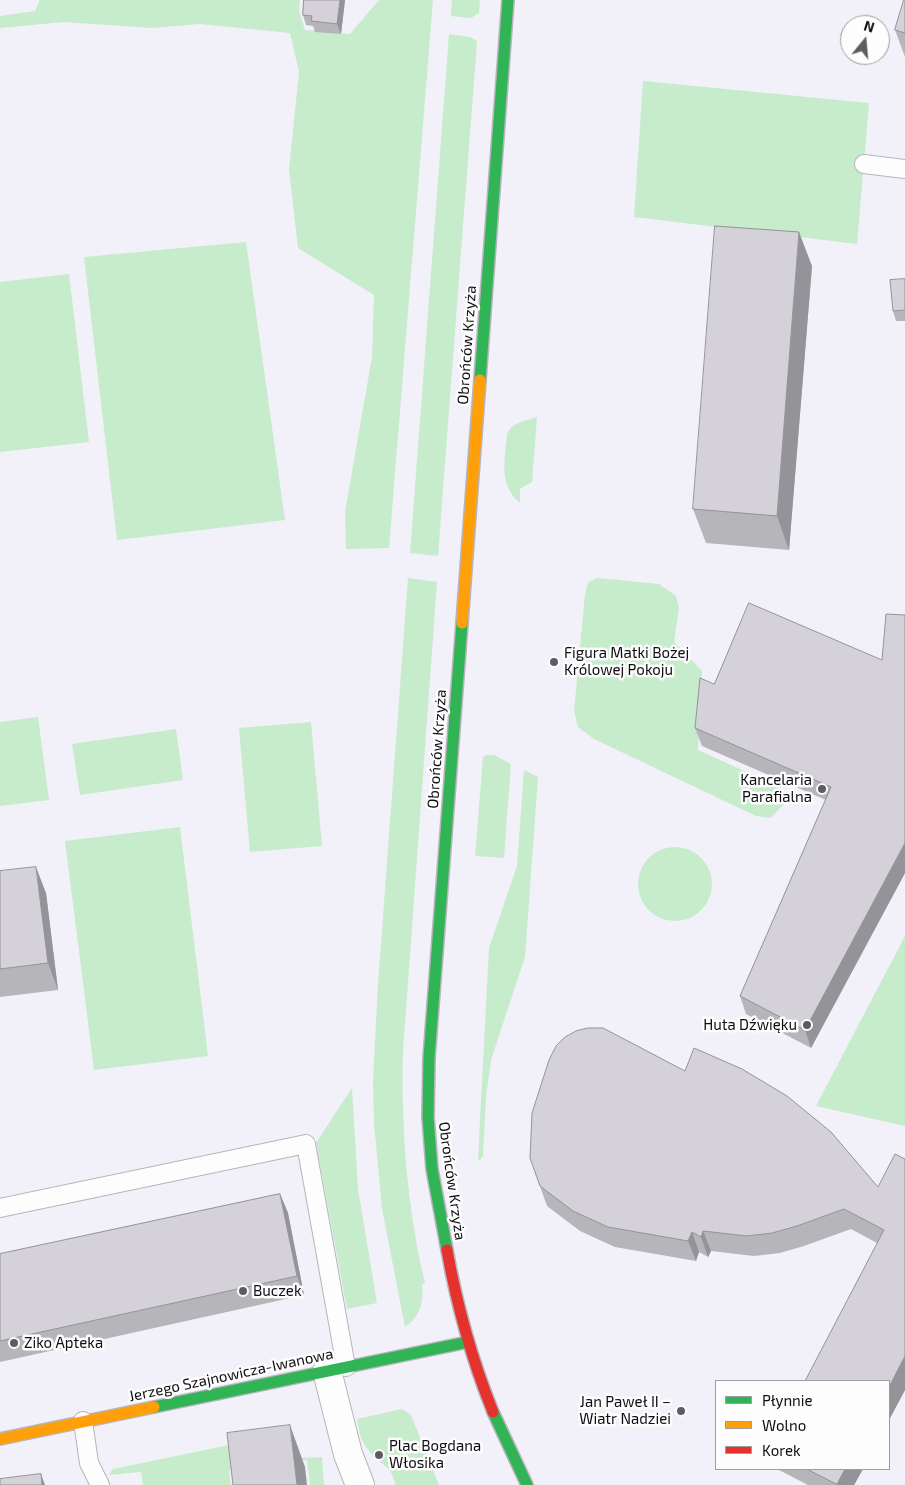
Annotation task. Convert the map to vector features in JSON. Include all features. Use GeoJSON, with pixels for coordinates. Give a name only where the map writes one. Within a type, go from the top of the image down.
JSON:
{"type":"FeatureCollection","features":[{"type":"Feature","properties":{"kind":"street","name":"Obrońców Krzyża"},"geometry":{"type":"LineString","coordinates":[[508,0],[429,1058],[428,1117],[432,1169],[453,1286],[468,1342],[479,1378],[501,1431],[527,1485]]}},
{"type":"Feature","properties":{"kind":"street","name":"Jerzego Szajnowicza-Iwanowa"},"geometry":{"type":"LineString","coordinates":[[0,1439],[468,1342]]}},
{"type":"Feature","properties":{"kind":"street"},"geometry":{"type":"LineString","coordinates":[[337,1369],[348,1454],[360,1485]]}},
{"type":"Feature","properties":{"kind":"lane"},"geometry":{"type":"LineString","coordinates":[[864,164],[905,169]]}},
{"type":"Feature","properties":{"kind":"lane"},"geometry":{"type":"LineString","coordinates":[[0,1208],[306,1144],[337,1369]]}},
{"type":"Feature","properties":{"kind":"lane"},"geometry":{"type":"LineString","coordinates":[[83,1421],[90,1463],[100,1485]]}},
{"type":"Feature","properties":{"kind":"green space"},"geometry":{"type":"Polygon","coordinates":[[[40,0],[300,0],[299,11],[305,30],[350,34],[379,0],[433,0],[389,548],[346,549],[345,512],[372,357],[374,295],[298,248],[289,169],[299,72],[290,33],[200,24],[152,28],[64,22],[0,28],[0,16],[35,11],[40,0]]]}},
{"type":"Feature","properties":{"kind":"green space"},"geometry":{"type":"Polygon","coordinates":[[[452,0],[480,0],[479,13],[471,18],[451,16],[452,0]]]}},
{"type":"Feature","properties":{"kind":"green space"},"geometry":{"type":"Polygon","coordinates":[[[449,34],[470,37],[477,41],[438,556],[410,553],[449,34]]]}},
{"type":"Feature","properties":{"kind":"green space"},"geometry":{"type":"Polygon","coordinates":[[[643,81],[869,103],[857,244],[634,217],[643,81]]]}},
{"type":"Feature","properties":{"kind":"green space"},"geometry":{"type":"Polygon","coordinates":[[[246,242],[285,520],[117,540],[84,257],[246,242]]]}},
{"type":"Feature","properties":{"kind":"green space"},"geometry":{"type":"Polygon","coordinates":[[[69,274],[89,442],[0,452],[0,282],[69,274]]]}},
{"type":"Feature","properties":{"kind":"green space"},"geometry":{"type":"Polygon","coordinates":[[[537,417],[532,482],[520,489],[520,503],[508,488],[504,471],[507,434],[516,424],[537,417]]]}},
{"type":"Feature","properties":{"kind":"green space"},"geometry":{"type":"Polygon","coordinates":[[[408,578],[437,582],[403,1051],[404,1139],[414,1226],[425,1283],[422,1285],[420,1309],[414,1319],[405,1327],[382,1209],[374,1123],[373,1081],[378,984],[408,578]]]}},
{"type":"Feature","properties":{"kind":"green space"},"geometry":{"type":"Polygon","coordinates":[[[597,578],[659,584],[676,596],[679,608],[674,642],[702,671],[698,750],[773,784],[782,792],[784,804],[771,818],[756,816],[594,739],[578,727],[574,711],[585,594],[588,583],[597,578]]]}},
{"type":"Feature","properties":{"kind":"green space"},"geometry":{"type":"Polygon","coordinates":[[[38,717],[49,800],[0,806],[0,722],[38,717]]]}},
{"type":"Feature","properties":{"kind":"green space"},"geometry":{"type":"Polygon","coordinates":[[[311,722],[322,846],[250,852],[239,728],[311,722]]]}},
{"type":"Feature","properties":{"kind":"green space"},"geometry":{"type":"Polygon","coordinates":[[[176,729],[183,780],[80,795],[72,744],[176,729]]]}},
{"type":"Feature","properties":{"kind":"green space"},"geometry":{"type":"Polygon","coordinates":[[[494,755],[511,764],[504,858],[475,856],[483,757],[494,755]]]}},
{"type":"Feature","properties":{"kind":"green space"},"geometry":{"type":"Polygon","coordinates":[[[524,770],[538,777],[525,957],[491,1060],[486,1096],[483,1156],[479,1161],[489,948],[517,866],[524,770]]]}},
{"type":"Feature","properties":{"kind":"green space"},"geometry":{"type":"Polygon","coordinates":[[[180,827],[208,1056],[94,1070],[65,841],[180,827]]]}},
{"type":"Feature","properties":{"kind":"green space"},"geometry":{"type":"Polygon","coordinates":[[[675,847],[696,853],[706,863],[712,884],[706,905],[696,915],[675,921],[654,915],[644,905],[638,884],[644,863],[654,853],[675,847]]]}},
{"type":"Feature","properties":{"kind":"green space"},"geometry":{"type":"Polygon","coordinates":[[[905,936],[905,1126],[816,1106],[905,936]]]}},
{"type":"Feature","properties":{"kind":"green space"},"geometry":{"type":"Polygon","coordinates":[[[352,1088],[358,1189],[377,1303],[347,1309],[316,1143],[352,1088]]]}},
{"type":"Feature","properties":{"kind":"green space"},"geometry":{"type":"Polygon","coordinates":[[[402,1409],[411,1415],[439,1485],[396,1485],[390,1470],[374,1457],[365,1446],[360,1435],[357,1419],[402,1409]]]}},
{"type":"Feature","properties":{"kind":"green space"},"geometry":{"type":"Polygon","coordinates":[[[292,1432],[298,1458],[322,1457],[324,1485],[310,1485],[307,1460],[229,1470],[231,1485],[143,1485],[141,1472],[109,1475],[113,1469],[292,1432]]]}},
{"type":"Feature","properties":{"kind":"building"},"geometry":{"type":"Polygon","coordinates":[[[304,0],[340,0],[337,24],[311,21],[312,16],[303,15],[304,0]]]}},
{"type":"Feature","properties":{"kind":"building"},"geometry":{"type":"Polygon","coordinates":[[[905,0],[905,33],[895,30],[905,0]]]}},
{"type":"Feature","properties":{"kind":"building"},"geometry":{"type":"Polygon","coordinates":[[[715,226],[799,232],[777,516],[693,509],[715,226]]]}},
{"type":"Feature","properties":{"kind":"building"},"geometry":{"type":"Polygon","coordinates":[[[905,279],[905,310],[893,311],[890,280],[905,279]]]}},
{"type":"Feature","properties":{"kind":"building"},"geometry":{"type":"Polygon","coordinates":[[[749,603],[882,660],[886,614],[905,615],[905,843],[805,1030],[740,996],[831,787],[695,728],[700,678],[714,684],[749,603]]]}},
{"type":"Feature","properties":{"kind":"building"},"geometry":{"type":"Polygon","coordinates":[[[36,867],[48,963],[0,969],[0,871],[36,867]]]}},
{"type":"Feature","properties":{"kind":"building"},"geometry":{"type":"Polygon","coordinates":[[[588,1028],[603,1028],[685,1071],[694,1048],[742,1069],[787,1096],[831,1132],[878,1187],[895,1154],[905,1159],[905,1356],[890,1385],[890,1380],[806,1380],[884,1230],[844,1209],[772,1233],[747,1236],[703,1231],[701,1237],[692,1232],[688,1241],[608,1227],[573,1211],[540,1186],[530,1158],[532,1113],[549,1060],[556,1046],[565,1037],[576,1031],[588,1028]]]}},
{"type":"Feature","properties":{"kind":"building"},"geometry":{"type":"Polygon","coordinates":[[[280,1194],[297,1276],[0,1341],[0,1254],[280,1194]]]}},
{"type":"Feature","properties":{"kind":"building"},"geometry":{"type":"Polygon","coordinates":[[[290,1425],[297,1485],[233,1485],[227,1433],[290,1425]]]}},
{"type":"Feature","properties":{"kind":"building"},"geometry":{"type":"Polygon","coordinates":[[[809,1470],[844,1470],[837,1484],[809,1470]]]}},
{"type":"Feature","properties":{"kind":"building"},"geometry":{"type":"Polygon","coordinates":[[[41,1474],[42,1485],[0,1485],[0,1479],[41,1474]]]}},
{"type":"Feature","properties":{"kind":"traffic: fast"},"geometry":{"type":"LineString","coordinates":[[480,380],[508,0]]}},
{"type":"Feature","properties":{"kind":"traffic: fast"},"geometry":{"type":"LineString","coordinates":[[447,1250],[432,1169],[428,1117],[429,1058],[462,623]]}},
{"type":"Feature","properties":{"kind":"traffic: fast"},"geometry":{"type":"LineString","coordinates":[[154,1407],[468,1342]]}},
{"type":"Feature","properties":{"kind":"traffic: fast"},"geometry":{"type":"LineString","coordinates":[[493,1412],[527,1485]]}},
{"type":"Feature","properties":{"kind":"traffic: slow"},"geometry":{"type":"LineString","coordinates":[[462,623],[480,380]]}},
{"type":"Feature","properties":{"kind":"traffic: slow"},"geometry":{"type":"LineString","coordinates":[[0,1439],[154,1407]]}},
{"type":"Feature","properties":{"kind":"traffic: jam"},"geometry":{"type":"LineString","coordinates":[[447,1250],[455,1292],[466,1332],[478,1373],[493,1412]]}},
{"type":"Feature","properties":{"kind":"place","name":"Figura Matki Bożej Królowej Pokoju"},"geometry":{"type":"Point","coordinates":[554,662]}},
{"type":"Feature","properties":{"kind":"place","name":"Kancelaria Parafialna"},"geometry":{"type":"Point","coordinates":[822,789]}},
{"type":"Feature","properties":{"kind":"place","name":"Huta Dźwięku"},"geometry":{"type":"Point","coordinates":[807,1025]}},
{"type":"Feature","properties":{"kind":"place","name":"Buczek"},"geometry":{"type":"Point","coordinates":[243,1291]}},
{"type":"Feature","properties":{"kind":"place","name":"Ziko Apteka"},"geometry":{"type":"Point","coordinates":[14,1343]}},
{"type":"Feature","properties":{"kind":"place","name":"Jan Paweł II – Wiatr Nadziei"},"geometry":{"type":"Point","coordinates":[681,1411]}},
{"type":"Feature","properties":{"kind":"place","name":"Plac Bogdana Włosika"},"geometry":{"type":"Point","coordinates":[379,1455]}}]}
